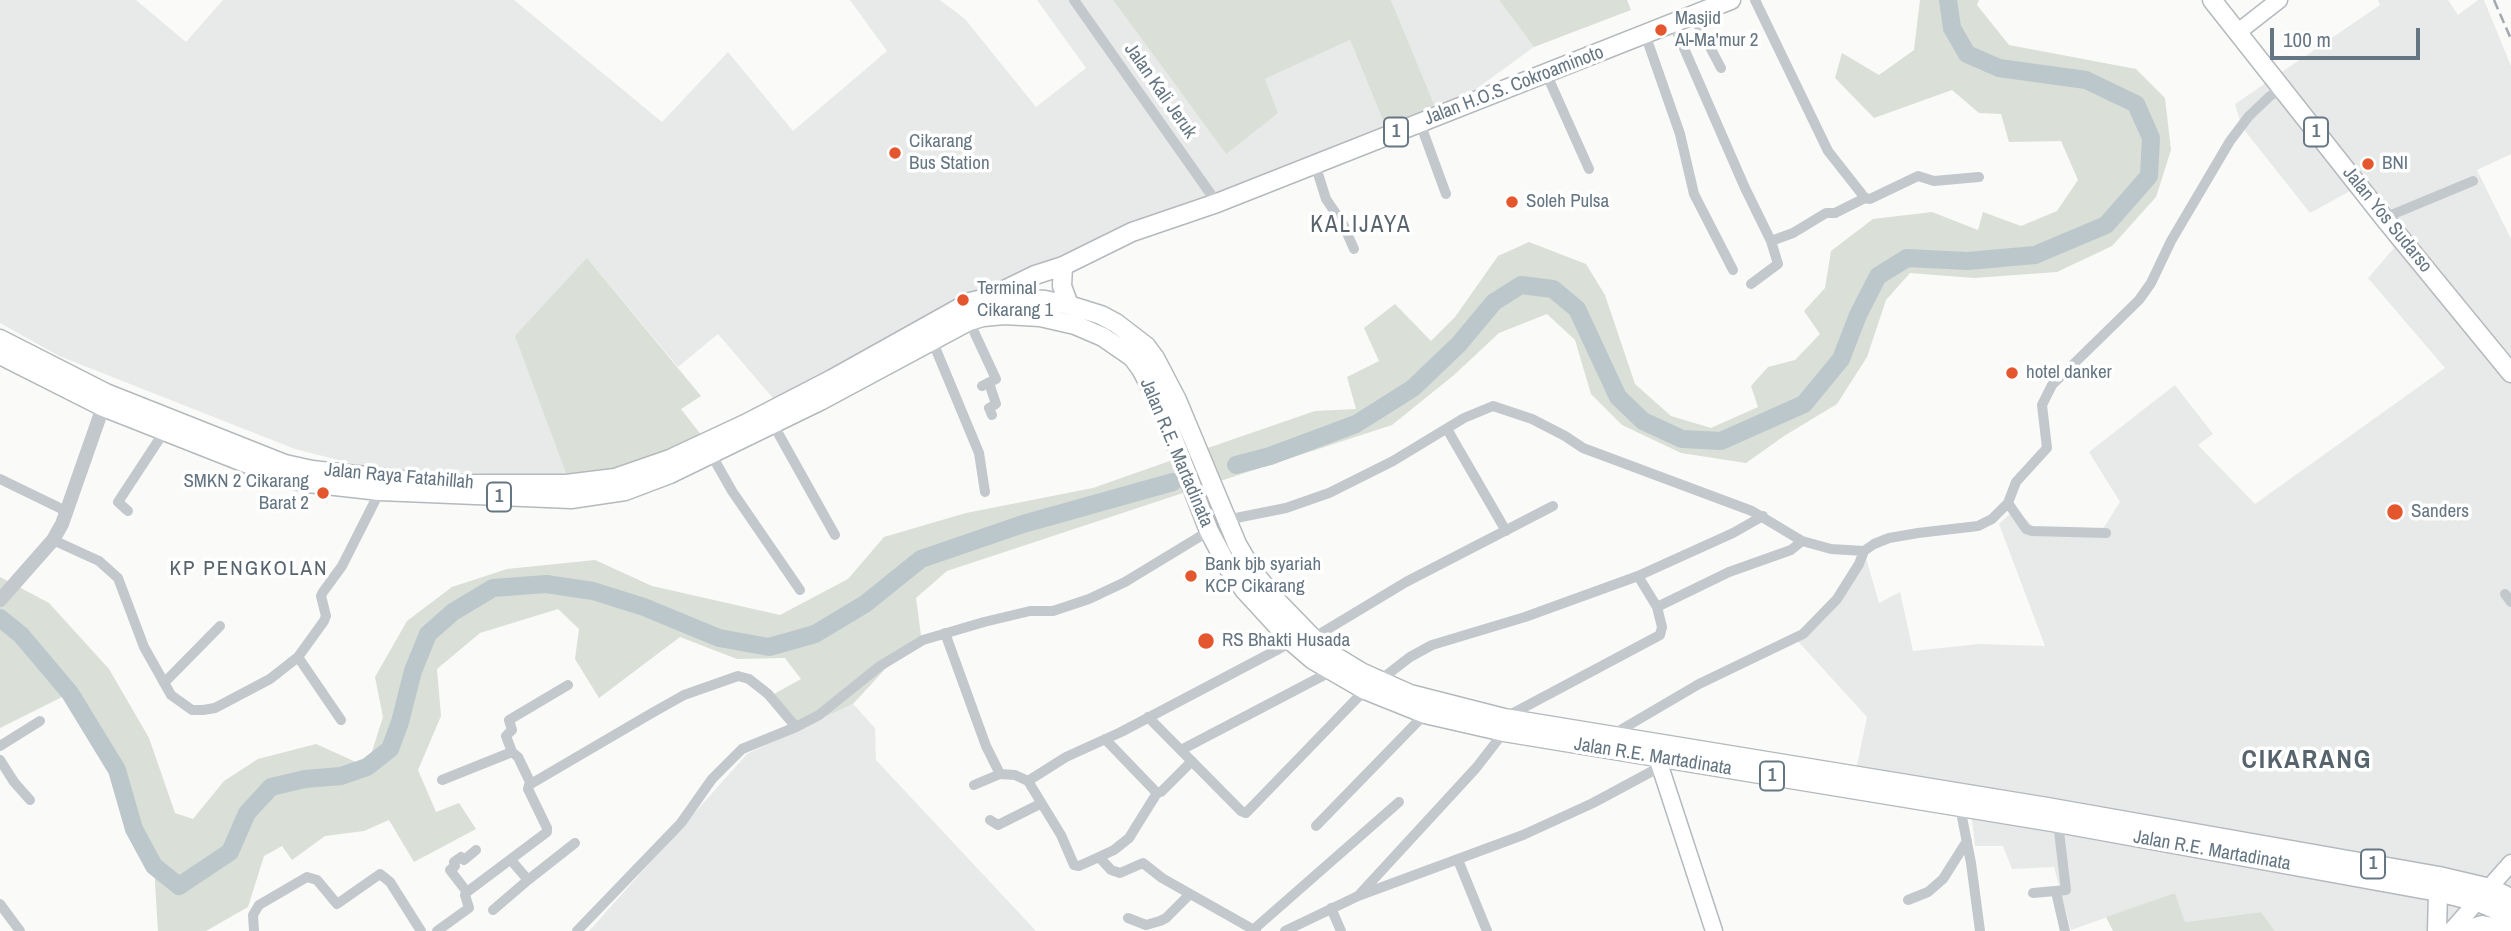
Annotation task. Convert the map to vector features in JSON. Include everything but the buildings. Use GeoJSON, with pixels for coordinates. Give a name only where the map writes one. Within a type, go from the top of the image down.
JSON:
{"type":"FeatureCollection","features":[{"type":"Feature","properties":{"kind":"highway","name":"Jalan H.O.S. Cokroaminoto"},"geometry":{"type":"LineString","coordinates":[[991,297],[1132,232],[1217,203],[1731,0]]}},
{"type":"Feature","properties":{"kind":"highway","name":"Jalan Yos Sudarso"},"geometry":{"type":"LineString","coordinates":[[2212,0],[2384,218],[2511,373]]}},
{"type":"Feature","properties":{"kind":"highway"},"geometry":{"type":"LineString","coordinates":[[1063,266],[1062,286],[1069,305]]}},
{"type":"Feature","properties":{"kind":"highway","name":"Jalan R.E. Martadinata"},"geometry":{"type":"LineString","coordinates":[[991,297],[1045,300],[1069,305],[1101,315],[1146,345],[1155,358],[1180,430],[1199,451],[1226,520],[1252,570],[1276,600],[1313,638],[1372,686],[1425,714],[1504,725],[1612,735],[2048,807],[2439,876],[2484,895],[2511,916]]}},
{"type":"Feature","properties":{"kind":"highway","name":"Jalan Raya Fatahillah"},"geometry":{"type":"LineString","coordinates":[[0,339],[106,393],[285,464],[312,470],[438,484],[566,484],[615,478],[670,459],[832,379],[961,307],[991,297]]}},
{"type":"Feature","properties":{"kind":"highway","name":"Jalan R.E. Martadinata"},"geometry":{"type":"LineString","coordinates":[[976,319],[1040,317],[1075,325],[1104,337],[1132,357],[1169,403]]}},
{"type":"Feature","properties":{"kind":"highway","name":"Jalan Raya Fatahillah"},"geometry":{"type":"LineString","coordinates":[[0,355],[103,407],[278,476],[307,483],[380,491],[571,499],[601,496],[645,485],[773,425],[976,319]]}},
{"type":"Feature","properties":{"kind":"highway","name":"Jalan R.E. Martadinata"},"geometry":{"type":"LineString","coordinates":[[1180,430],[1180,454],[1197,502],[1209,531],[1237,579],[1292,642],[1331,672],[1372,686],[1410,694],[1504,725],[1658,762],[2058,823],[2438,892],[2511,898]]}},
{"type":"Feature","properties":{"kind":"highway"},"geometry":{"type":"LineString","coordinates":[[2437,931],[2438,892]]}},
{"type":"Feature","properties":{"kind":"highway"},"geometry":{"type":"LineString","coordinates":[[2462,931],[2482,925],[2511,930]]}},
{"type":"Feature","properties":{"kind":"main road"},"geometry":{"type":"LineString","coordinates":[[2238,32],[2279,0]]}},
{"type":"Feature","properties":{"kind":"main road"},"geometry":{"type":"LineString","coordinates":[[1658,762],[1714,931]]}},
{"type":"Feature","properties":{"kind":"main road"},"geometry":{"type":"LineString","coordinates":[[2451,931],[2511,863]]}},
{"type":"Feature","properties":{"kind":"main road"},"geometry":{"type":"LineString","coordinates":[[2484,895],[2511,873]]}},
{"type":"Feature","properties":{"kind":"street","name":"Jalan Kali Jeruk"},"geometry":{"type":"LineString","coordinates":[[1074,0],[1217,203]]}},
{"type":"Feature","properties":{"kind":"street"},"geometry":{"type":"LineString","coordinates":[[1755,0],[1828,151],[1865,198]]}},
{"type":"Feature","properties":{"kind":"street"},"geometry":{"type":"LineString","coordinates":[[1693,15],[1721,68]]}},
{"type":"Feature","properties":{"kind":"street"},"geometry":{"type":"LineString","coordinates":[[1673,23],[1771,241],[1778,264],[1751,284]]}},
{"type":"Feature","properties":{"kind":"street"},"geometry":{"type":"LineString","coordinates":[[1645,34],[1680,134],[1694,194],[1733,270]]}},
{"type":"Feature","properties":{"kind":"street"},"geometry":{"type":"LineString","coordinates":[[1546,73],[1589,169]]}},
{"type":"Feature","properties":{"kind":"street"},"geometry":{"type":"LineString","coordinates":[[1226,520],[1286,508],[1329,493],[1393,461],[1487,407],[1497,407],[1554,430],[1583,448],[1763,516],[1802,541],[1831,550],[1864,551],[1889,538],[1978,526],[1992,519],[2008,503],[2016,482],[2047,448],[2042,405],[2052,385],[2138,300],[2151,283],[2171,241],[2230,141],[2249,116],[2270,96],[2282,89]]}},
{"type":"Feature","properties":{"kind":"street"},"geometry":{"type":"LineString","coordinates":[[1420,123],[1446,194]]}},
{"type":"Feature","properties":{"kind":"street"},"geometry":{"type":"LineString","coordinates":[[1315,164],[1326,199],[1343,224],[1354,249]]}},
{"type":"Feature","properties":{"kind":"street"},"geometry":{"type":"LineString","coordinates":[[1771,241],[1793,233],[1826,212],[1835,213],[1918,176],[1934,181],[1979,177]]}},
{"type":"Feature","properties":{"kind":"street"},"geometry":{"type":"LineString","coordinates":[[2384,218],[2473,181]]}},
{"type":"Feature","properties":{"kind":"street"},"geometry":{"type":"LineString","coordinates":[[976,319],[996,379],[986,385],[996,404],[989,408],[992,415]]}},
{"type":"Feature","properties":{"kind":"street"},"geometry":{"type":"LineString","coordinates":[[932,340],[979,453],[985,492]]}},
{"type":"Feature","properties":{"kind":"street"},"geometry":{"type":"LineString","coordinates":[[0,600],[9,583],[53,540],[68,512],[103,407]]}},
{"type":"Feature","properties":{"kind":"street"},"geometry":{"type":"LineString","coordinates":[[773,425],[835,535]]}},
{"type":"Feature","properties":{"kind":"street"},"geometry":{"type":"LineString","coordinates":[[1447,429],[1506,531]]}},
{"type":"Feature","properties":{"kind":"street"},"geometry":{"type":"LineString","coordinates":[[128,511],[118,502],[164,432]]}},
{"type":"Feature","properties":{"kind":"street"},"geometry":{"type":"LineString","coordinates":[[711,454],[732,491],[800,590]]}},
{"type":"Feature","properties":{"kind":"street"},"geometry":{"type":"LineString","coordinates":[[0,479],[68,512]]}},
{"type":"Feature","properties":{"kind":"street"},"geometry":{"type":"LineString","coordinates":[[53,540],[99,561],[118,578],[144,647],[171,695],[192,710],[203,710],[215,708],[270,679],[298,657],[324,621],[326,616],[321,596],[342,566],[380,491]]}},
{"type":"Feature","properties":{"kind":"street"},"geometry":{"type":"LineString","coordinates":[[2008,503],[2026,529],[2032,531],[2106,533]]}},
{"type":"Feature","properties":{"kind":"street"},"geometry":{"type":"LineString","coordinates":[[1313,638],[1406,582],[1553,506]]}},
{"type":"Feature","properties":{"kind":"street"},"geometry":{"type":"LineString","coordinates":[[1148,717],[1241,811],[1248,812],[1372,686],[1401,662],[1432,645],[1525,617],[1638,576],[1733,533],[1763,516]]}},
{"type":"Feature","properties":{"kind":"street"},"geometry":{"type":"LineString","coordinates":[[577,931],[681,823],[712,779],[736,754],[748,746],[819,715],[891,659],[923,640],[1021,613],[1053,611],[1088,599],[1125,582],[1209,531]]}},
{"type":"Feature","properties":{"kind":"street"},"geometry":{"type":"LineString","coordinates":[[1657,607],[1729,572],[1791,550],[1802,541]]}},
{"type":"Feature","properties":{"kind":"street"},"geometry":{"type":"LineString","coordinates":[[1612,735],[1699,684],[1803,634],[1837,599],[1860,564],[1864,551]]}},
{"type":"Feature","properties":{"kind":"street"},"geometry":{"type":"LineString","coordinates":[[1358,896],[1476,768],[1504,725],[1660,635],[1662,627],[1657,607],[1638,576]]}},
{"type":"Feature","properties":{"kind":"street"},"geometry":{"type":"LineString","coordinates":[[164,683],[220,626]]}},
{"type":"Feature","properties":{"kind":"street"},"geometry":{"type":"LineString","coordinates":[[946,633],[986,746],[1000,774]]}},
{"type":"Feature","properties":{"kind":"street"},"geometry":{"type":"LineString","coordinates":[[1028,781],[1066,757],[1292,642]]}},
{"type":"Feature","properties":{"kind":"street"},"geometry":{"type":"LineString","coordinates":[[298,657],[341,720]]}},
{"type":"Feature","properties":{"kind":"street"},"geometry":{"type":"LineString","coordinates":[[1181,750],[1331,672]]}},
{"type":"Feature","properties":{"kind":"street"},"geometry":{"type":"LineString","coordinates":[[467,892],[548,830],[528,789],[531,784],[684,695],[732,677],[743,677],[759,686],[796,727]]}},
{"type":"Feature","properties":{"kind":"street"},"geometry":{"type":"LineString","coordinates":[[531,784],[506,736],[512,730],[509,720],[568,685]]}},
{"type":"Feature","properties":{"kind":"street"},"geometry":{"type":"LineString","coordinates":[[1316,826],[1425,714]]}},
{"type":"Feature","properties":{"kind":"street"},"geometry":{"type":"LineString","coordinates":[[0,746],[40,720]]}},
{"type":"Feature","properties":{"kind":"street"},"geometry":{"type":"LineString","coordinates":[[1105,739],[1157,793]]}},
{"type":"Feature","properties":{"kind":"street"},"geometry":{"type":"LineString","coordinates":[[442,780],[512,752]]}},
{"type":"Feature","properties":{"kind":"street"},"geometry":{"type":"LineString","coordinates":[[0,760],[30,800]]}},
{"type":"Feature","properties":{"kind":"street"},"geometry":{"type":"LineString","coordinates":[[974,785],[1000,774],[1016,775],[1028,781],[1061,835],[1074,865],[1079,866],[1114,850],[1129,838],[1157,793],[1192,761]]}},
{"type":"Feature","properties":{"kind":"street"},"geometry":{"type":"LineString","coordinates":[[1285,931],[1358,896],[1523,835],[1593,803],[1658,762]]}},
{"type":"Feature","properties":{"kind":"street"},"geometry":{"type":"LineString","coordinates":[[1099,857],[1118,873],[1143,863],[1162,878],[1255,930],[1399,802]]}},
{"type":"Feature","properties":{"kind":"street"},"geometry":{"type":"LineString","coordinates":[[990,820],[998,825],[1040,804]]}},
{"type":"Feature","properties":{"kind":"street"},"geometry":{"type":"LineString","coordinates":[[1960,807],[1980,931]]}},
{"type":"Feature","properties":{"kind":"street"},"geometry":{"type":"LineString","coordinates":[[2033,894],[2065,891],[2067,886],[2058,823]]}},
{"type":"Feature","properties":{"kind":"street"},"geometry":{"type":"LineString","coordinates":[[1908,900],[1928,892],[1943,880],[1967,841]]}},
{"type":"Feature","properties":{"kind":"street"},"geometry":{"type":"LineString","coordinates":[[493,910],[575,843]]}},
{"type":"Feature","properties":{"kind":"street"},"geometry":{"type":"LineString","coordinates":[[437,931],[469,908],[467,892],[450,870],[455,866],[454,862],[461,857],[464,860],[476,850]]}},
{"type":"Feature","properties":{"kind":"street"},"geometry":{"type":"LineString","coordinates":[[1458,859],[1487,931]]}},
{"type":"Feature","properties":{"kind":"street"},"geometry":{"type":"LineString","coordinates":[[511,860],[528,880]]}},
{"type":"Feature","properties":{"kind":"street"},"geometry":{"type":"LineString","coordinates":[[254,931],[253,915],[259,905],[307,877],[317,880],[337,904],[380,874],[390,882],[421,931]]}},
{"type":"Feature","properties":{"kind":"street"},"geometry":{"type":"LineString","coordinates":[[2056,892],[2065,931]]}},
{"type":"Feature","properties":{"kind":"street"},"geometry":{"type":"LineString","coordinates":[[1128,918],[1146,925],[1160,921],[1190,894]]}},
{"type":"Feature","properties":{"kind":"street"},"geometry":{"type":"LineString","coordinates":[[0,904],[20,931]]}},
{"type":"Feature","properties":{"kind":"street"},"geometry":{"type":"LineString","coordinates":[[1331,908],[1341,931]]}},
{"type":"Feature","properties":{"kind":"shaded area"},"geometry":{"type":"Polygon","coordinates":[[[0,0],[136,0],[186,42],[223,0],[514,0],[662,122],[728,52],[793,131],[887,51],[850,0],[940,0],[965,19],[1036,107],[1086,68],[1037,0],[1113,0],[1226,154],[1265,79],[1350,40],[1389,135],[1132,232],[778,404],[718,334],[678,367],[587,258],[568,478],[370,468],[295,449],[59,356],[0,323],[0,0]]]}},
{"type":"Feature","properties":{"kind":"shaded area"},"geometry":{"type":"Polygon","coordinates":[[[1113,0],[1391,0],[1439,116],[1389,135],[1350,40],[1265,79],[1278,113],[1226,154],[1113,0]]]}},
{"type":"Feature","properties":{"kind":"shaded area"},"geometry":{"type":"Polygon","coordinates":[[[1391,0],[1499,0],[1534,47],[1439,116],[1391,0]]]}},
{"type":"Feature","properties":{"kind":"shaded area"},"geometry":{"type":"Polygon","coordinates":[[[1499,0],[1627,0],[1631,10],[1534,47],[1499,0]]]}},
{"type":"Feature","properties":{"kind":"shaded area"},"geometry":{"type":"Polygon","coordinates":[[[1920,0],[1979,0],[1977,5],[2009,45],[2136,69],[2165,98],[2171,150],[2156,197],[2112,246],[2057,272],[1974,278],[1910,273],[1886,300],[1867,357],[1837,404],[1746,463],[1681,453],[1622,425],[1591,394],[1575,340],[1547,314],[1499,333],[1454,375],[1392,425],[1211,484],[1276,600],[1379,681],[1868,792],[1330,672],[1245,591],[1192,490],[947,571],[916,598],[922,643],[887,667],[853,704],[801,728],[774,694],[801,679],[785,658],[737,659],[680,637],[599,698],[575,659],[579,629],[558,609],[480,633],[437,669],[441,716],[418,770],[436,812],[459,803],[476,829],[414,862],[389,820],[364,831],[325,836],[292,860],[282,846],[264,856],[248,907],[206,931],[158,931],[154,866],[134,827],[117,770],[70,693],[0,728],[0,577],[49,603],[109,669],[149,738],[175,813],[193,819],[224,781],[258,759],[316,744],[367,767],[383,717],[375,677],[407,621],[452,587],[507,569],[595,560],[652,586],[780,615],[848,579],[884,537],[966,513],[1093,488],[1181,457],[1193,490],[1210,484],[1199,451],[1315,411],[1356,409],[1347,377],[1379,361],[1364,328],[1395,304],[1431,341],[1455,317],[1498,256],[1529,242],[1586,264],[1605,295],[1635,384],[1671,416],[1711,428],[1758,407],[1751,386],[1768,367],[1795,360],[1820,334],[1804,311],[1825,288],[1831,251],[1873,219],[1932,212],[1978,230],[1983,212],[2021,226],[2057,211],[2078,180],[2061,141],[2009,142],[2001,114],[1979,113],[1952,90],[1874,118],[1835,78],[1842,53],[1879,75],[1914,50],[1920,0]]]}},
{"type":"Feature","properties":{"kind":"shaded area"},"geometry":{"type":"Polygon","coordinates":[[[2378,0],[2448,0],[2458,15],[2478,0],[2484,0],[2511,66],[2511,154],[2477,170],[2511,239],[2511,931],[2275,931],[2261,912],[2185,922],[2175,893],[2071,930],[2054,867],[2012,869],[2003,846],[1975,846],[1969,795],[1855,775],[1867,717],[1795,638],[1815,623],[1864,551],[1879,603],[1900,592],[1913,651],[1979,644],[2045,646],[1999,524],[2016,508],[2036,530],[2099,535],[2120,502],[2089,452],[2175,385],[2213,434],[2198,445],[2255,504],[2445,368],[2368,278],[2394,248],[2352,190],[2310,213],[2242,127],[2235,104],[2380,5],[2378,0]]]}},
{"type":"Feature","properties":{"kind":"shaded area"},"geometry":{"type":"Polygon","coordinates":[[[587,258],[701,396],[681,409],[702,436],[635,465],[568,478],[515,336],[587,258]]]}},
{"type":"Feature","properties":{"kind":"shaded area"},"geometry":{"type":"Polygon","coordinates":[[[853,704],[875,728],[876,760],[1036,931],[589,931],[747,754],[853,704]]]}},
{"type":"Feature","properties":{"kind":"shaded area"},"geometry":{"type":"Polygon","coordinates":[[[2175,893],[2185,922],[2261,912],[2275,931],[2113,931],[2106,917],[2175,893]]]}},
{"type":"Feature","properties":{"kind":"waterway"},"geometry":{"type":"LineString","coordinates":[[1236,465],[1270,456],[1356,424],[1413,388],[1459,344],[1494,302],[1521,285],[1553,289],[1577,309],[1618,397],[1643,421],[1682,439],[1721,441],[1804,404],[1841,359],[1858,315],[1878,276],[1907,258],[1968,261],[2035,255],[2106,225],[2149,176],[2151,138],[2136,104],[2086,80],[1999,68],[1967,54],[1952,28],[1948,0]]}},
{"type":"Feature","properties":{"kind":"waterway"},"geometry":{"type":"LineString","coordinates":[[0,618],[21,635],[70,693],[117,770],[134,829],[154,866],[179,886],[230,852],[247,813],[271,787],[305,779],[341,776],[367,767],[390,749],[413,671],[428,634],[453,612],[493,588],[546,584],[593,591],[644,607],[719,638],[769,647],[815,634],[865,604],[921,559],[1023,524],[1173,482]]}},
{"type":"Feature","properties":{"kind":"railway"},"geometry":{"type":"LineString","coordinates":[[2494,0],[2511,39]]}},
{"type":"Feature","properties":{"kind":"place","name":"Masjid Al-Ma'mur 2"},"geometry":{"type":"Point","coordinates":[1661,30]}},
{"type":"Feature","properties":{"kind":"place","name":"Cikarang Bus Station"},"geometry":{"type":"Point","coordinates":[895,153]}},
{"type":"Feature","properties":{"kind":"place","name":"BNI"},"geometry":{"type":"Point","coordinates":[2368,164]}},
{"type":"Feature","properties":{"kind":"place","name":"Soleh Pulsa"},"geometry":{"type":"Point","coordinates":[1512,202]}},
{"type":"Feature","properties":{"kind":"place","name":"Terminal Cikarang 1"},"geometry":{"type":"Point","coordinates":[963,300]}},
{"type":"Feature","properties":{"kind":"place","name":"hotel danker"},"geometry":{"type":"Point","coordinates":[2012,373]}},
{"type":"Feature","properties":{"kind":"place","name":"SMKN 2 Cikarang Barat 2"},"geometry":{"type":"Point","coordinates":[323,493]}},
{"type":"Feature","properties":{"kind":"place","name":"Sanders"},"geometry":{"type":"Point","coordinates":[2395,512]}},
{"type":"Feature","properties":{"kind":"place","name":"Bank bjb syariah KCP Cikarang"},"geometry":{"type":"Point","coordinates":[1191,576]}},
{"type":"Feature","properties":{"kind":"place","name":"RS Bhakti Husada"},"geometry":{"type":"Point","coordinates":[1206,641]}},
{"type":"Feature","properties":{"kind":"district","name":"KALIJAYA"},"geometry":{"type":"Point","coordinates":[1361,226]}},
{"type":"Feature","properties":{"kind":"district","name":"KP PENGKOLAN"},"geometry":{"type":"Point","coordinates":[249,569]}},
{"type":"Feature","properties":{"kind":"district","name":"CIKARANG"},"geometry":{"type":"Point","coordinates":[2307,761]}}]}
